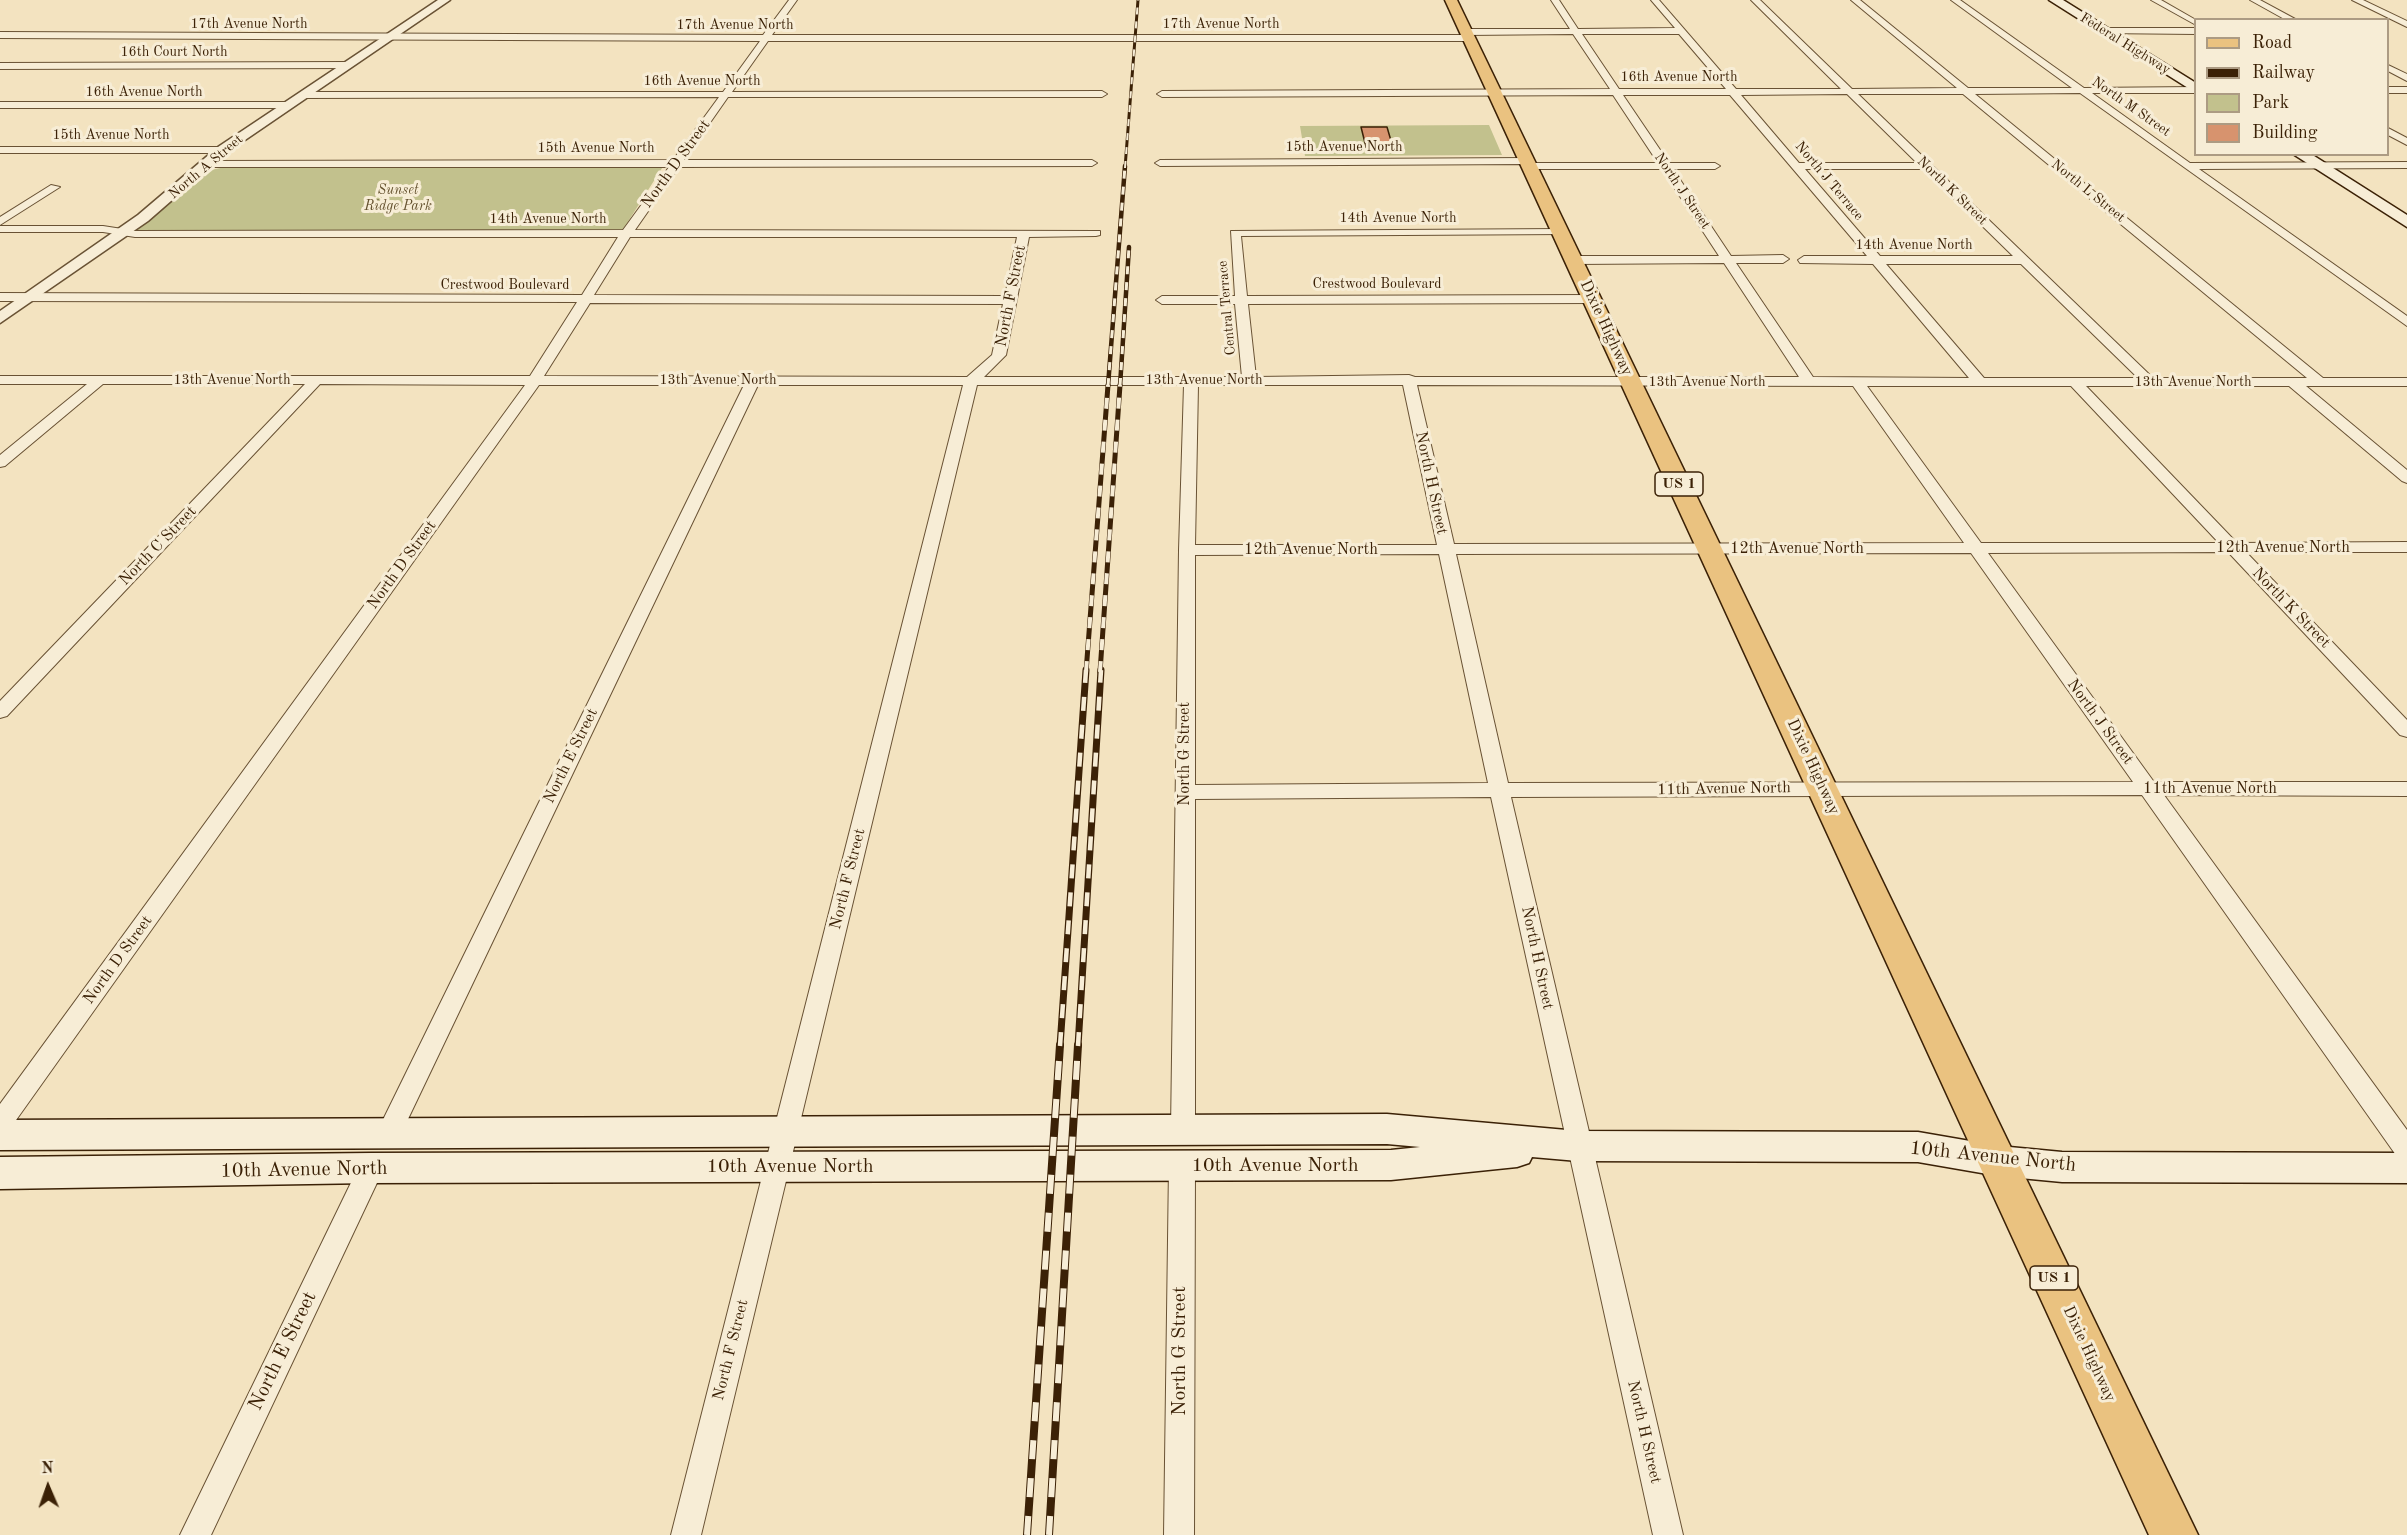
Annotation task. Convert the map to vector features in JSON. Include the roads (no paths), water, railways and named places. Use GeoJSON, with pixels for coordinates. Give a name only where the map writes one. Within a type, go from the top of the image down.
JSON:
{"type":"FeatureCollection","features":[{"type":"Feature","properties":{"kind":"main road","name":"Dixie Highway"},"geometry":{"type":"LineString","coordinates":[[1451,0],[2174,1535]]}},
{"type":"Feature","properties":{"kind":"main road","name":"Federal Highway"},"geometry":{"type":"LineString","coordinates":[[2055,0],[2194,89]]}},
{"type":"Feature","properties":{"kind":"main road"},"geometry":{"type":"LineString","coordinates":[[2303,156],[2407,222]]}},
{"type":"Feature","properties":{"kind":"main road","name":"10th Avenue North"},"geometry":{"type":"LineString","coordinates":[[0,1135],[1388,1128],[1578,1146],[1918,1147],[1999,1161],[2062,1167],[2407,1168]]}},
{"type":"Feature","properties":{"kind":"main road","name":"10th Avenue North"},"geometry":{"type":"LineString","coordinates":[[0,1173],[370,1168],[1390,1165],[1578,1146]]}},
{"type":"Feature","properties":{"kind":"street","name":"North A Street"},"geometry":{"type":"LineString","coordinates":[[0,318],[124,232],[222,150],[444,0]]}},
{"type":"Feature","properties":{"kind":"street","name":"North D Street"},"geometry":{"type":"LineString","coordinates":[[0,1123],[535,380],[626,234],[793,0]]}},
{"type":"Feature","properties":{"kind":"street","name":"North J Street"},"geometry":{"type":"LineString","coordinates":[[1555,0],[1809,382]]}},
{"type":"Feature","properties":{"kind":"street","name":"North J Terrace"},"geometry":{"type":"LineString","coordinates":[[1655,0],[1980,382]]}},
{"type":"Feature","properties":{"kind":"street","name":"North K Street"},"geometry":{"type":"LineString","coordinates":[[1755,0],[2150,382]]}},
{"type":"Feature","properties":{"kind":"street","name":"North L Street"},"geometry":{"type":"LineString","coordinates":[[1855,0],[2320,382]]}},
{"type":"Feature","properties":{"kind":"street","name":"North M Street"},"geometry":{"type":"LineString","coordinates":[[1954,0],[2407,322]]}},
{"type":"Feature","properties":{"kind":"street"},"geometry":{"type":"LineString","coordinates":[[2155,0],[2194,22]]}},
{"type":"Feature","properties":{"kind":"street"},"geometry":{"type":"LineString","coordinates":[[2254,0],[2289,18]]}},
{"type":"Feature","properties":{"kind":"street"},"geometry":{"type":"LineString","coordinates":[[2356,0],[2407,24]]}},
{"type":"Feature","properties":{"kind":"street","name":"17th Avenue North"},"geometry":{"type":"LineString","coordinates":[[0,35],[765,38],[1468,35],[1576,31],[1682,31]]}},
{"type":"Feature","properties":{"kind":"street"},"geometry":{"type":"LineString","coordinates":[[2103,31],[2194,31]]}},
{"type":"Feature","properties":{"kind":"street","name":"16th Court North"},"geometry":{"type":"LineString","coordinates":[[0,66],[348,64]]}},
{"type":"Feature","properties":{"kind":"street"},"geometry":{"type":"LineString","coordinates":[[2389,69],[2407,78]]}},
{"type":"Feature","properties":{"kind":"street","name":"16th Avenue North"},"geometry":{"type":"LineString","coordinates":[[1162,94],[2194,90]]}},
{"type":"Feature","properties":{"kind":"street"},"geometry":{"type":"LineString","coordinates":[[2389,90],[2407,90]]}},
{"type":"Feature","properties":{"kind":"street","name":"16th Avenue North"},"geometry":{"type":"LineString","coordinates":[[303,95],[1102,94]]}},
{"type":"Feature","properties":{"kind":"street","name":"16th Avenue North"},"geometry":{"type":"LineString","coordinates":[[0,105],[288,105]]}},
{"type":"Feature","properties":{"kind":"street"},"geometry":{"type":"LineString","coordinates":[[2389,132],[2407,142]]}},
{"type":"Feature","properties":{"kind":"street","name":"15th Avenue North"},"geometry":{"type":"LineString","coordinates":[[0,150],[222,150]]}},
{"type":"Feature","properties":{"kind":"street","name":"15th Avenue North"},"geometry":{"type":"LineString","coordinates":[[208,164],[1092,163]]}},
{"type":"Feature","properties":{"kind":"street","name":"15th Avenue North"},"geometry":{"type":"LineString","coordinates":[[1160,163],[1715,166]]}},
{"type":"Feature","properties":{"kind":"street"},"geometry":{"type":"LineString","coordinates":[[2187,166],[2407,165]]}},
{"type":"Feature","properties":{"kind":"street"},"geometry":{"type":"LineString","coordinates":[[1796,166],[1926,166]]}},
{"type":"Feature","properties":{"kind":"street"},"geometry":{"type":"LineString","coordinates":[[0,222],[55,187]]}},
{"type":"Feature","properties":{"kind":"street","name":"14th Avenue North"},"geometry":{"type":"LineString","coordinates":[[0,229],[103,229],[124,232],[626,234],[1096,233]]}},
{"type":"Feature","properties":{"kind":"street","name":"14th Avenue North"},"geometry":{"type":"LineString","coordinates":[[1235,233],[1561,232]]}},
{"type":"Feature","properties":{"kind":"street","name":"North F Street"},"geometry":{"type":"LineString","coordinates":[[686,1535],[970,380],[992,364],[999,355],[1024,233]]}},
{"type":"Feature","properties":{"kind":"street","name":"Central Terrace"},"geometry":{"type":"LineString","coordinates":[[1235,233],[1249,380]]}},
{"type":"Feature","properties":{"kind":"street"},"geometry":{"type":"LineString","coordinates":[[1574,260],[1783,259]]}},
{"type":"Feature","properties":{"kind":"street","name":"14th Avenue North"},"geometry":{"type":"LineString","coordinates":[[1804,260],[2024,260]]}},
{"type":"Feature","properties":{"kind":"street","name":"Crestwood Boulevard"},"geometry":{"type":"LineString","coordinates":[[0,297],[1011,300]]}},
{"type":"Feature","properties":{"kind":"street","name":"Crestwood Boulevard"},"geometry":{"type":"LineString","coordinates":[[1162,300],[1593,299]]}},
{"type":"Feature","properties":{"kind":"street","name":"13th Avenue North"},"geometry":{"type":"LineString","coordinates":[[0,380],[2407,382]]}},
{"type":"Feature","properties":{"kind":"street"},"geometry":{"type":"LineString","coordinates":[[0,463],[100,380]]}},
{"type":"Feature","properties":{"kind":"street","name":"North C Street"},"geometry":{"type":"LineString","coordinates":[[0,712],[317,380]]}},
{"type":"Feature","properties":{"kind":"street","name":"North E Street"},"geometry":{"type":"LineString","coordinates":[[389,1132],[753,380]]}},
{"type":"Feature","properties":{"kind":"street","name":"North G Street"},"geometry":{"type":"LineString","coordinates":[[1183,1129],[1187,550],[1191,380]]}},
{"type":"Feature","properties":{"kind":"street","name":"North H Street"},"geometry":{"type":"LineString","coordinates":[[1408,380],[1578,1146],[1668,1535]]}},
{"type":"Feature","properties":{"kind":"street","name":"North J Street"},"geometry":{"type":"LineString","coordinates":[[1857,382],[2407,1150]]}},
{"type":"Feature","properties":{"kind":"street","name":"North K Street"},"geometry":{"type":"LineString","coordinates":[[2075,382],[2407,730]]}},
{"type":"Feature","properties":{"kind":"street"},"geometry":{"type":"LineString","coordinates":[[2293,382],[2407,478]]}},
{"type":"Feature","properties":{"kind":"street","name":"12th Avenue North"},"geometry":{"type":"LineString","coordinates":[[1187,550],[2407,547]]}},
{"type":"Feature","properties":{"kind":"street","name":"11th Avenue North"},"geometry":{"type":"LineString","coordinates":[[1185,792],[1823,788],[2407,789]]}},
{"type":"Feature","properties":{"kind":"street","name":"North G Street"},"geometry":{"type":"LineString","coordinates":[[1179,1535],[1182,1166]]}},
{"type":"Feature","properties":{"kind":"street","name":"North E Street"},"geometry":{"type":"LineString","coordinates":[[195,1535],[370,1168]]}},
{"type":"Feature","properties":{"kind":"railway"},"geometry":{"type":"LineString","coordinates":[[1125,168],[1138,0]]}},
{"type":"Feature","properties":{"kind":"railway"},"geometry":{"type":"LineString","coordinates":[[1108,386],[1125,166]]}},
{"type":"Feature","properties":{"kind":"railway"},"geometry":{"type":"LineString","coordinates":[[1120,386],[1129,247]]}},
{"type":"Feature","properties":{"kind":"railway"},"geometry":{"type":"LineString","coordinates":[[1086,672],[1108,385]]}},
{"type":"Feature","properties":{"kind":"railway"},"geometry":{"type":"LineString","coordinates":[[1100,672],[1120,385]]}},
{"type":"Feature","properties":{"kind":"railway"},"geometry":{"type":"LineString","coordinates":[[1060,1046],[1086,670]]}},
{"type":"Feature","properties":{"kind":"railway"},"geometry":{"type":"LineString","coordinates":[[1078,1046],[1101,670]]}},
{"type":"Feature","properties":{"kind":"railway"},"geometry":{"type":"LineString","coordinates":[[1027,1535],[1060,1045]]}},
{"type":"Feature","properties":{"kind":"railway"},"geometry":{"type":"LineString","coordinates":[[1049,1535],[1078,1045]]}},
{"type":"Feature","properties":{"kind":"park label","name":"Sunset Ridge Park"},"geometry":{"type":"Point","coordinates":[398,198]}}]}
